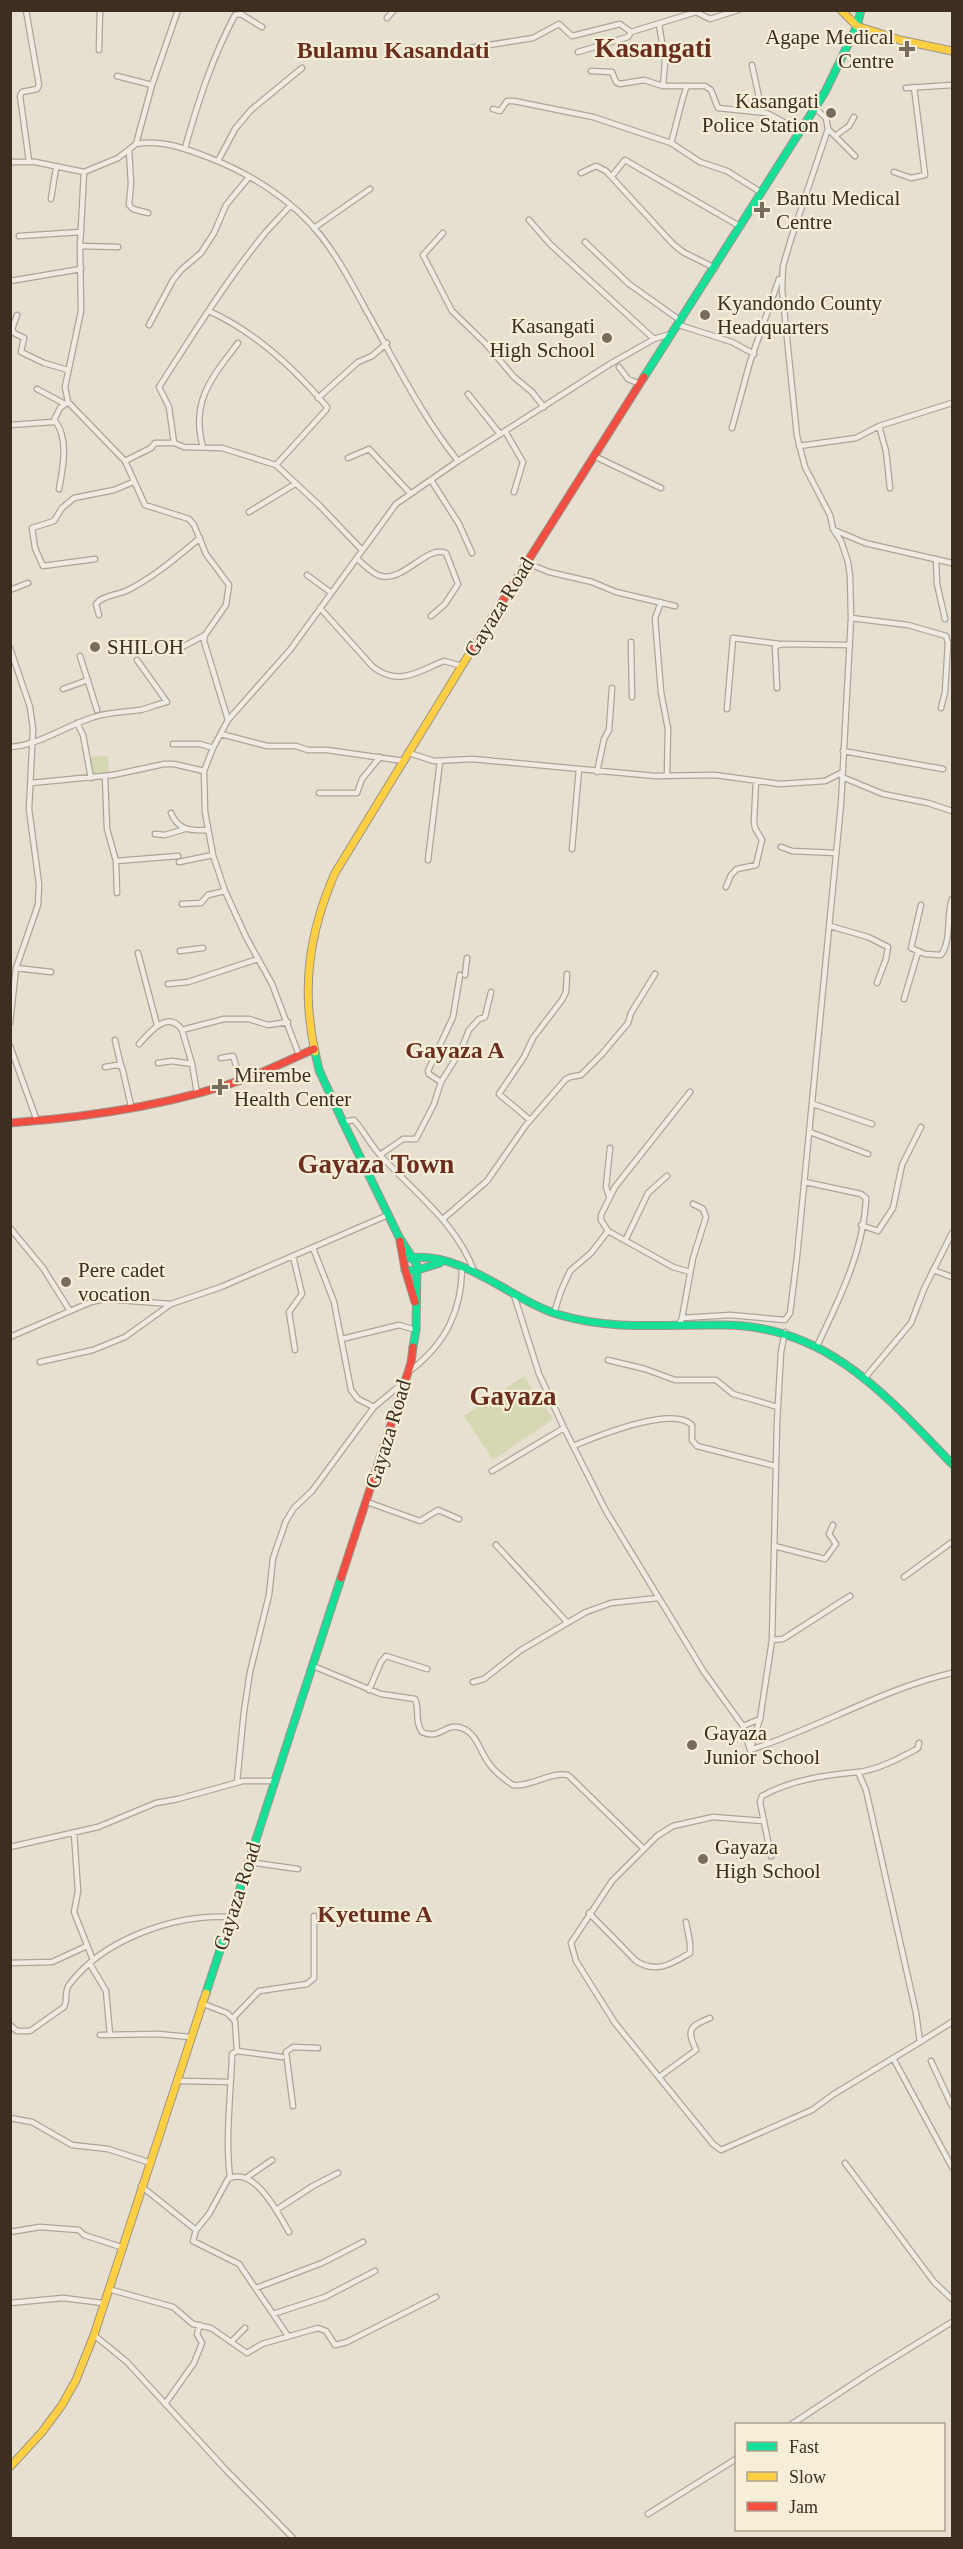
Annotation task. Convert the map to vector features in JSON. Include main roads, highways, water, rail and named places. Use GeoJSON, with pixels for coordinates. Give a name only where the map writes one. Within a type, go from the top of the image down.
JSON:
{"type":"FeatureCollection","features":[{"type":"Feature","properties":{"kind":"main road"},"geometry":{"type":"LineString","coordinates":[[841,10],[857,26],[900,40],[952,51]]}},
{"type":"Feature","properties":{"kind":"main road","name":"Gayaza Road"},"geometry":{"type":"LineString","coordinates":[[10,2467],[38,2439],[55,2416],[69,2393],[94,2335],[148,2162],[408,1372],[416,1330],[417,1270],[413,1257],[399,1237],[343,1122],[312,1052],[309,963],[314,930],[323,901],[336,873],[462,666],[815,108],[836,72],[857,26],[861,10]]}},
{"type":"Feature","properties":{"kind":"main road"},"geometry":{"type":"LineString","coordinates":[[10,1123],[131,1106],[197,1093],[241,1081],[299,1055],[312,1052]]}},
{"type":"Feature","properties":{"kind":"main road","name":"Gayaza Road"},"geometry":{"type":"LineString","coordinates":[[399,1237],[404,1268],[416,1304]]}},
{"type":"Feature","properties":{"kind":"main road"},"geometry":{"type":"LineString","coordinates":[[404,1268],[413,1257],[446,1262],[474,1271],[554,1313],[585,1322],[618,1326],[680,1321],[734,1324],[785,1332],[817,1346],[864,1379],[952,1464]]}},
{"type":"Feature","properties":{"kind":"main road"},"geometry":{"type":"LineString","coordinates":[[404,1268],[417,1270],[446,1262]]}},
{"type":"Feature","properties":{"kind":"place","name":"Agape Medical Centre"},"geometry":{"type":"Point","coordinates":[907,49]}},
{"type":"Feature","properties":{"kind":"place","name":"Kasangati Police Station"},"geometry":{"type":"Point","coordinates":[831,113]}},
{"type":"Feature","properties":{"kind":"place","name":"Bantu Medical Centre"},"geometry":{"type":"Point","coordinates":[762,210]}},
{"type":"Feature","properties":{"kind":"place","name":"Kyandondo County Headquarters"},"geometry":{"type":"Point","coordinates":[705,315]}},
{"type":"Feature","properties":{"kind":"place","name":"Kasangati High School"},"geometry":{"type":"Point","coordinates":[607,338]}},
{"type":"Feature","properties":{"kind":"place","name":"SHILOH"},"geometry":{"type":"Point","coordinates":[95,647]}},
{"type":"Feature","properties":{"kind":"place","name":"Mirembe Health Center"},"geometry":{"type":"Point","coordinates":[220,1087]}},
{"type":"Feature","properties":{"kind":"place","name":"Pere cadet vocation"},"geometry":{"type":"Point","coordinates":[66,1282]}},
{"type":"Feature","properties":{"kind":"place","name":"Gayaza Junior School"},"geometry":{"type":"Point","coordinates":[692,1745]}},
{"type":"Feature","properties":{"kind":"place","name":"Gayaza High School"},"geometry":{"type":"Point","coordinates":[703,1859]}},
{"type":"Feature","properties":{"kind":"district","name":"Kasangati"},"geometry":{"type":"Point","coordinates":[653,48]}},
{"type":"Feature","properties":{"kind":"district","name":"Bulamu Kasandati"},"geometry":{"type":"Point","coordinates":[393,50]}},
{"type":"Feature","properties":{"kind":"district","name":"Gayaza A"},"geometry":{"type":"Point","coordinates":[455,1050]}},
{"type":"Feature","properties":{"kind":"district","name":"Gayaza Town"},"geometry":{"type":"Point","coordinates":[376,1164]}},
{"type":"Feature","properties":{"kind":"district","name":"Gayaza"},"geometry":{"type":"Point","coordinates":[513,1396]}},
{"type":"Feature","properties":{"kind":"district","name":"Kyetume A"},"geometry":{"type":"Point","coordinates":[375,1914]}}]}
